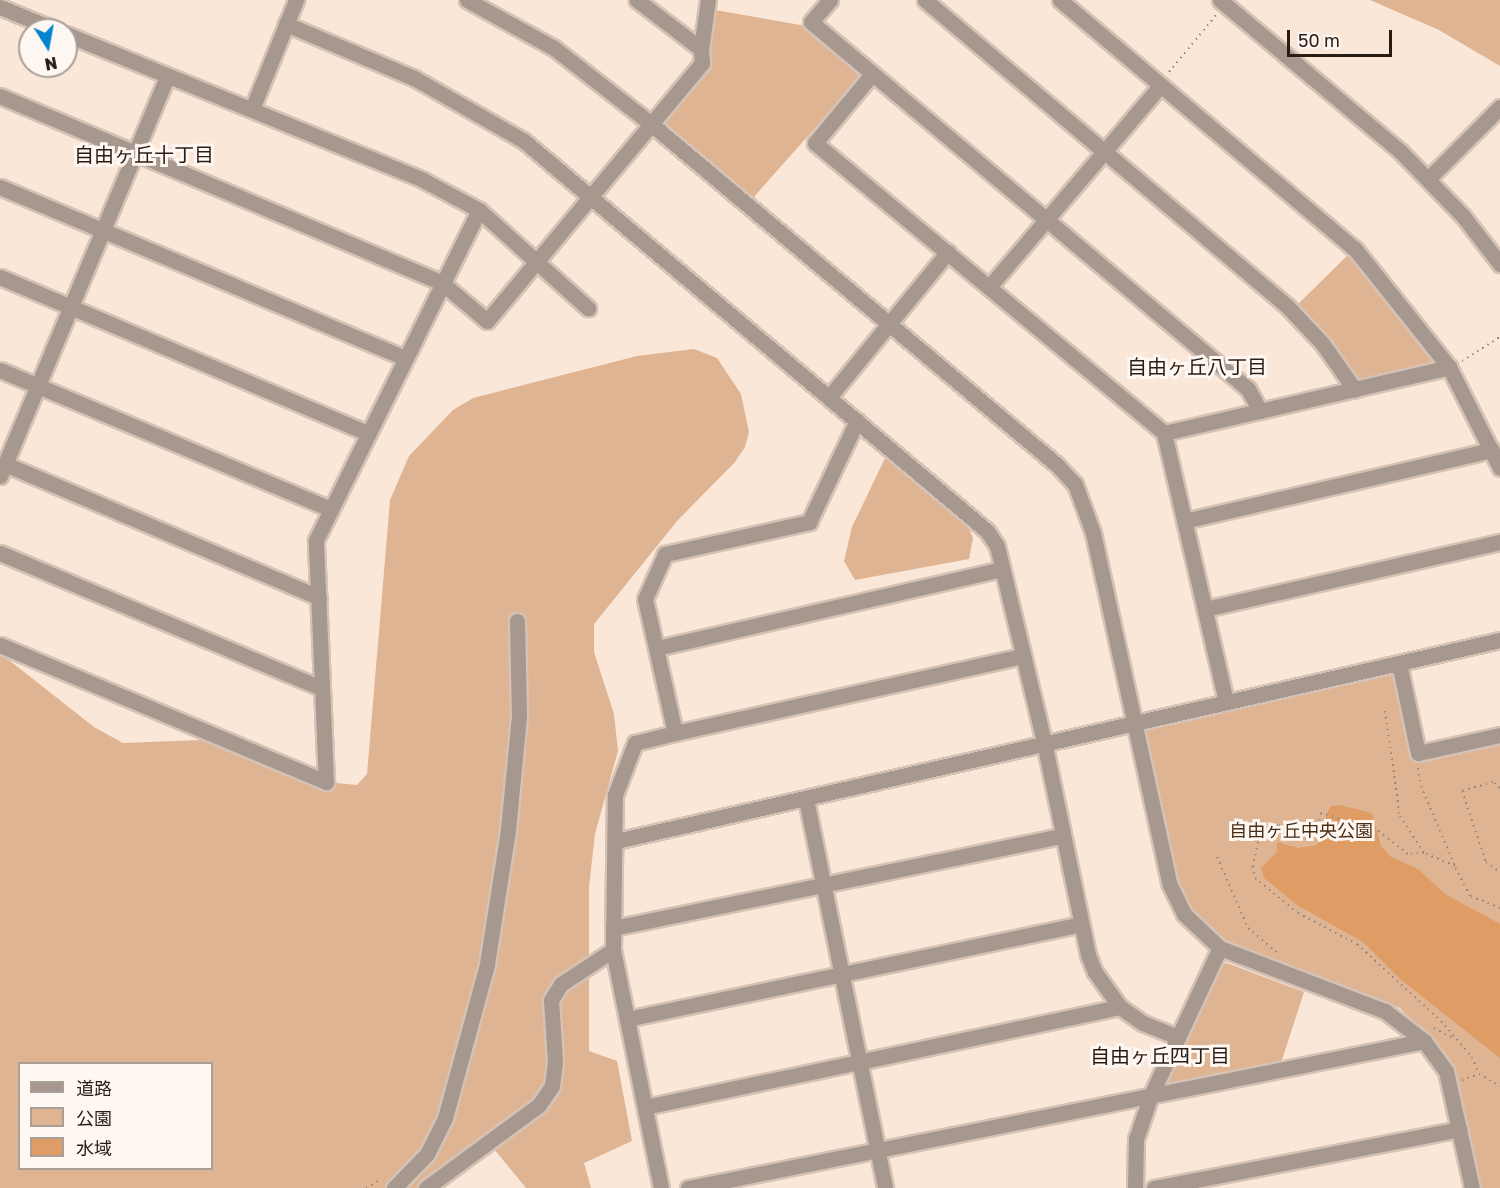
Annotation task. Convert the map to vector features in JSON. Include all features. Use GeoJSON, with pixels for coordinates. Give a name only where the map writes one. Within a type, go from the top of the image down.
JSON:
{"type":"FeatureCollection","features":[{"type":"Feature","properties":{"kind":"street"},"geometry":{"type":"LineString","coordinates":[[252,109],[296,0]]}},
{"type":"Feature","properties":{"kind":"street"},"geometry":{"type":"LineString","coordinates":[[466,0],[554,48],[650,123],[1057,465],[1075,484],[1093,533],[1170,885],[1184,914],[1220,948],[1385,1011],[1424,1041],[1446,1071],[1472,1188]]}},
{"type":"Feature","properties":{"kind":"street"},"geometry":{"type":"LineString","coordinates":[[637,0],[701,49]]}},
{"type":"Feature","properties":{"kind":"street"},"geometry":{"type":"LineString","coordinates":[[0,96],[136,151],[442,283],[487,321],[702,63],[701,49],[708,0]]}},
{"type":"Feature","properties":{"kind":"street"},"geometry":{"type":"LineString","coordinates":[[830,0],[811,22],[1248,389],[1260,411]]}},
{"type":"Feature","properties":{"kind":"street"},"geometry":{"type":"LineString","coordinates":[[925,0],[1287,306],[1322,343],[1355,390]]}},
{"type":"Feature","properties":{"kind":"street"},"geometry":{"type":"LineString","coordinates":[[1060,0],[1354,249],[1449,367],[1500,468]]}},
{"type":"Feature","properties":{"kind":"street"},"geometry":{"type":"LineString","coordinates":[[1223,2],[1352,109],[1428,179],[1500,264]]}},
{"type":"Feature","properties":{"kind":"street"},"geometry":{"type":"LineString","coordinates":[[0,7],[27,18]]}},
{"type":"Feature","properties":{"kind":"street"},"geometry":{"type":"LineString","coordinates":[[286,24],[414,78],[475,110],[524,141],[830,396],[987,531],[997,546],[1044,742],[1080,924],[1095,972],[1120,1007],[1143,1023],[1178,1037]]}},
{"type":"Feature","properties":{"kind":"street"},"geometry":{"type":"LineString","coordinates":[[78,39],[423,180],[479,210],[588,308]]}},
{"type":"Feature","properties":{"kind":"street"},"geometry":{"type":"LineString","coordinates":[[872,74],[815,143],[1164,433],[1226,702]]}},
{"type":"Feature","properties":{"kind":"street"},"geometry":{"type":"LineString","coordinates":[[167,76],[2,470],[319,597]]}},
{"type":"Feature","properties":{"kind":"street"},"geometry":{"type":"LineString","coordinates":[[989,287],[1160,84]]}},
{"type":"Feature","properties":{"kind":"street"},"geometry":{"type":"LineString","coordinates":[[1428,179],[1500,107]]}},
{"type":"Feature","properties":{"kind":"street"},"geometry":{"type":"LineString","coordinates":[[0,187],[405,358]]}},
{"type":"Feature","properties":{"kind":"street"},"geometry":{"type":"LineString","coordinates":[[0,645],[326,782],[319,687],[319,597],[316,540],[479,210]]}},
{"type":"Feature","properties":{"kind":"street"},"geometry":{"type":"LineString","coordinates":[[830,396],[887,323],[948,252]]}},
{"type":"Feature","properties":{"kind":"street"},"geometry":{"type":"LineString","coordinates":[[0,278],[368,433]]}},
{"type":"Feature","properties":{"kind":"street"},"geometry":{"type":"LineString","coordinates":[[1164,433],[1449,367]]}},
{"type":"Feature","properties":{"kind":"street"},"geometry":{"type":"LineString","coordinates":[[0,370],[330,509]]}},
{"type":"Feature","properties":{"kind":"street"},"geometry":{"type":"LineString","coordinates":[[675,733],[645,599],[666,554],[809,522],[857,421]]}},
{"type":"Feature","properties":{"kind":"street"},"geometry":{"type":"LineString","coordinates":[[1184,521],[1492,450]]}},
{"type":"Feature","properties":{"kind":"street"},"geometry":{"type":"LineString","coordinates":[[1205,609],[1500,542]]}},
{"type":"Feature","properties":{"kind":"street"},"geometry":{"type":"LineString","coordinates":[[0,553],[319,687]]}},
{"type":"Feature","properties":{"kind":"street"},"geometry":{"type":"LineString","coordinates":[[657,648],[1002,569]]}},
{"type":"Feature","properties":{"kind":"street"},"geometry":{"type":"LineString","coordinates":[[394,1188],[427,1154],[445,1118],[487,964],[508,830],[519,716],[517,621]]}},
{"type":"Feature","properties":{"kind":"street"},"geometry":{"type":"LineString","coordinates":[[616,841],[1500,640]]}},
{"type":"Feature","properties":{"kind":"street"},"geometry":{"type":"LineString","coordinates":[[661,1188],[613,950],[615,795],[635,743],[1022,656]]}},
{"type":"Feature","properties":{"kind":"street"},"geometry":{"type":"LineString","coordinates":[[1399,663],[1418,753],[1500,735]]}},
{"type":"Feature","properties":{"kind":"street"},"geometry":{"type":"LineString","coordinates":[[806,799],[885,1188]]}},
{"type":"Feature","properties":{"kind":"street"},"geometry":{"type":"LineString","coordinates":[[613,928],[1063,836]]}},
{"type":"Feature","properties":{"kind":"street"},"geometry":{"type":"LineString","coordinates":[[627,1019],[1080,924]]}},
{"type":"Feature","properties":{"kind":"street"},"geometry":{"type":"LineString","coordinates":[[1135,1188],[1136,1138],[1151,1095],[1220,948]]}},
{"type":"Feature","properties":{"kind":"street"},"geometry":{"type":"LineString","coordinates":[[426,1188],[539,1104],[552,1086],[555,1062],[551,1000],[561,984],[613,950]]}},
{"type":"Feature","properties":{"kind":"street"},"geometry":{"type":"LineString","coordinates":[[645,1107],[1120,1007]]}},
{"type":"Feature","properties":{"kind":"street"},"geometry":{"type":"LineString","coordinates":[[688,1188],[1424,1041]]}},
{"type":"Feature","properties":{"kind":"street"},"geometry":{"type":"LineString","coordinates":[[1154,1188],[1460,1129]]}},
{"type":"Feature","properties":{"kind":"path"},"geometry":{"type":"LineString","coordinates":[[1160,84],[1223,2]]}},
{"type":"Feature","properties":{"kind":"path"},"geometry":{"type":"LineString","coordinates":[[1449,367],[1500,337]]}},
{"type":"Feature","properties":{"kind":"path"},"geometry":{"type":"LineString","coordinates":[[1385,711],[1400,816],[1424,853]]}},
{"type":"Feature","properties":{"kind":"path"},"geometry":{"type":"LineString","coordinates":[[1418,753],[1421,786],[1470,896],[1500,908]]}},
{"type":"Feature","properties":{"kind":"path"},"geometry":{"type":"LineString","coordinates":[[1500,788],[1493,782],[1462,791],[1486,862],[1500,872]]}},
{"type":"Feature","properties":{"kind":"path"},"geometry":{"type":"LineString","coordinates":[[1455,866],[1424,853],[1408,854],[1398,850],[1379,831],[1322,813],[1317,829],[1308,836],[1278,825],[1268,828],[1258,842],[1253,866],[1255,878],[1298,913],[1357,944],[1442,1021],[1472,1057],[1479,1074],[1500,1086]]}},
{"type":"Feature","properties":{"kind":"path"},"geometry":{"type":"LineString","coordinates":[[1217,857],[1248,928],[1281,956]]}},
{"type":"Feature","properties":{"kind":"path"},"geometry":{"type":"LineString","coordinates":[[1450,1086],[1479,1074]]}},
{"type":"Feature","properties":{"kind":"green space"},"geometry":{"type":"Polygon","coordinates":[[[1370,0],[1500,0],[1500,66],[1439,30],[1370,0]]]}},
{"type":"Feature","properties":{"kind":"green space"},"geometry":{"type":"Polygon","coordinates":[[[715,10],[806,26],[860,77],[753,198],[658,121],[706,65],[715,10]]]}},
{"type":"Feature","properties":{"kind":"green space"},"geometry":{"type":"Polygon","coordinates":[[[1349,254],[1437,359],[1435,364],[1361,381],[1296,306],[1349,254]]]}},
{"type":"Feature","properties":{"kind":"green space"},"geometry":{"type":"Polygon","coordinates":[[[694,349],[717,358],[741,394],[749,432],[745,447],[735,462],[678,520],[594,624],[594,652],[614,714],[618,751],[595,834],[589,887],[589,1051],[617,1061],[632,1141],[584,1163],[591,1188],[526,1188],[494,1149],[437,1188],[0,1188],[0,653],[94,727],[123,743],[227,739],[255,742],[336,783],[357,785],[367,774],[390,500],[409,456],[453,410],[473,398],[637,356],[694,349]]]}},
{"type":"Feature","properties":{"kind":"green space"},"geometry":{"type":"Polygon","coordinates":[[[887,454],[963,516],[973,538],[969,559],[855,580],[844,561],[852,527],[887,454]]]}},
{"type":"Feature","properties":{"kind":"green space","name":"自由ヶ丘中央公園"},"geometry":{"type":"Polygon","coordinates":[[[1393,672],[1412,758],[1500,738],[1500,1188],[1479,1188],[1458,1088],[1445,1055],[1400,1008],[1218,941],[1196,920],[1177,884],[1144,728],[1393,672]]]}},
{"type":"Feature","properties":{"kind":"green space"},"geometry":{"type":"Polygon","coordinates":[[[1227,963],[1304,992],[1281,1063],[1171,1084],[1167,1080],[1220,965],[1227,963]]]}},
{"type":"Feature","properties":{"kind":"water"},"geometry":{"type":"Polygon","coordinates":[[[1340,805],[1372,813],[1381,846],[1391,857],[1418,869],[1445,894],[1500,924],[1500,1058],[1400,979],[1363,942],[1297,905],[1264,878],[1261,868],[1277,852],[1277,842],[1298,848],[1317,845],[1328,811],[1331,806],[1340,805]]]}},
{"type":"Feature","properties":{"kind":"district","name":"自由ヶ丘十丁目"},"geometry":{"type":"Point","coordinates":[144,154]}},
{"type":"Feature","properties":{"kind":"district","name":"自由ヶ丘八丁目"},"geometry":{"type":"Point","coordinates":[1197,366]}},
{"type":"Feature","properties":{"kind":"district","name":"自由ヶ丘四丁目"},"geometry":{"type":"Point","coordinates":[1160,1055]}}]}
